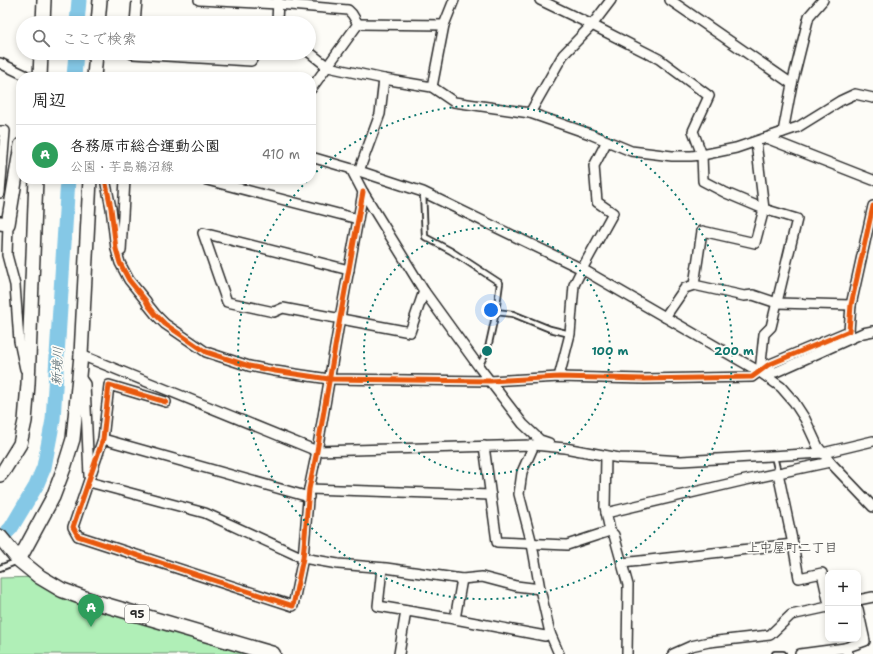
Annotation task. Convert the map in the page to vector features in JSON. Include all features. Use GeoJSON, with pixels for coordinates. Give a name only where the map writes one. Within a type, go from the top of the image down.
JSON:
{"type":"FeatureCollection","features":[{"type":"Feature","properties":{"kind":"main road","name":"95"},"geometry":{"type":"LineString","coordinates":[[0,537],[16,556],[40,577],[62,590],[92,601],[273,654]]}},
{"type":"Feature","properties":{"kind":"street"},"geometry":{"type":"LineString","coordinates":[[43,16],[44,0]]}},
{"type":"Feature","properties":{"kind":"street"},"geometry":{"type":"LineString","coordinates":[[99,16],[100,0]]}},
{"type":"Feature","properties":{"kind":"street"},"geometry":{"type":"LineString","coordinates":[[136,16],[137,0]]}},
{"type":"Feature","properties":{"kind":"street"},"geometry":{"type":"LineString","coordinates":[[199,0],[278,2],[348,10],[358,24]]}},
{"type":"Feature","properties":{"kind":"street"},"geometry":{"type":"LineString","coordinates":[[432,87],[444,25],[454,0]]}},
{"type":"Feature","properties":{"kind":"street"},"geometry":{"type":"LineString","coordinates":[[540,0],[659,59],[709,96],[693,130],[702,155],[703,181],[726,193],[764,209],[797,220],[771,327],[764,334],[760,372]]}},
{"type":"Feature","properties":{"kind":"street"},"geometry":{"type":"LineString","coordinates":[[530,113],[563,55],[592,25],[611,0]]}},
{"type":"Feature","properties":{"kind":"street"},"geometry":{"type":"LineString","coordinates":[[670,0],[792,84]]}},
{"type":"Feature","properties":{"kind":"street"},"geometry":{"type":"LineString","coordinates":[[783,132],[792,84],[809,16],[823,0]]}},
{"type":"Feature","properties":{"kind":"street"},"geometry":{"type":"LineString","coordinates":[[277,16],[278,2]]}},
{"type":"Feature","properties":{"kind":"street"},"geometry":{"type":"LineString","coordinates":[[358,24],[444,25]]}},
{"type":"Feature","properties":{"kind":"street"},"geometry":{"type":"LineString","coordinates":[[316,83],[358,24]]}},
{"type":"Feature","properties":{"kind":"street"},"geometry":{"type":"LineString","coordinates":[[316,58],[328,67],[384,79],[432,87],[454,102],[530,113],[590,134],[631,151],[672,156],[702,155],[736,148],[798,127],[840,101],[855,94],[873,98]]}},
{"type":"Feature","properties":{"kind":"street"},"geometry":{"type":"LineString","coordinates":[[40,72],[41,60]]}},
{"type":"Feature","properties":{"kind":"street"},"geometry":{"type":"LineString","coordinates":[[94,72],[95,60]]}},
{"type":"Feature","properties":{"kind":"street"},"geometry":{"type":"LineString","coordinates":[[234,60],[252,60]]}},
{"type":"Feature","properties":{"kind":"street"},"geometry":{"type":"LineString","coordinates":[[0,63],[19,72]]}},
{"type":"Feature","properties":{"kind":"street"},"geometry":{"type":"LineString","coordinates":[[384,79],[380,114],[355,170],[363,192],[424,291],[479,367],[523,424],[540,440],[565,448]]}},
{"type":"Feature","properties":{"kind":"street"},"geometry":{"type":"LineString","coordinates":[[0,131],[5,131],[0,193]]}},
{"type":"Feature","properties":{"kind":"street"},"geometry":{"type":"LineString","coordinates":[[766,138],[873,180]]}},
{"type":"Feature","properties":{"kind":"street"},"geometry":{"type":"LineString","coordinates":[[558,377],[570,334],[574,286],[582,268],[613,213],[597,202],[594,166],[607,141]]}},
{"type":"Feature","properties":{"kind":"street"},"geometry":{"type":"LineString","coordinates":[[694,286],[702,231],[755,243],[764,209],[756,142]]}},
{"type":"Feature","properties":{"kind":"street"},"geometry":{"type":"LineString","coordinates":[[316,158],[423,192],[582,268],[760,372],[781,387],[794,402],[805,419],[818,447],[830,462],[873,507]]}},
{"type":"Feature","properties":{"kind":"street"},"geometry":{"type":"LineString","coordinates":[[16,168],[4,224],[7,255],[15,284],[19,341],[28,384]]}},
{"type":"Feature","properties":{"kind":"street"},"geometry":{"type":"LineString","coordinates":[[0,475],[20,444],[25,421],[28,384],[36,184]]}},
{"type":"Feature","properties":{"kind":"street"},"geometry":{"type":"LineString","coordinates":[[16,556],[53,497],[73,440],[80,377],[90,184]]}},
{"type":"Feature","properties":{"kind":"street"},"geometry":{"type":"LineString","coordinates":[[106,184],[111,208],[116,249],[120,263],[129,280],[156,315],[166,324],[206,352],[249,366],[329,379],[490,381],[558,377],[644,379],[752,377],[768,365],[849,331],[851,305],[873,206]]}},
{"type":"Feature","properties":{"kind":"street"},"geometry":{"type":"LineString","coordinates":[[120,263],[125,184]]}},
{"type":"Feature","properties":{"kind":"street"},"geometry":{"type":"LineString","coordinates":[[222,184],[358,219]]}},
{"type":"Feature","properties":{"kind":"street"},"geometry":{"type":"LineString","coordinates":[[166,402],[109,385],[103,439],[73,527],[78,536],[293,606],[303,558],[309,493],[363,192]]}},
{"type":"Feature","properties":{"kind":"street"},"geometry":{"type":"LineString","coordinates":[[349,270],[203,233],[227,302],[274,312],[283,308],[410,332],[424,291]]}},
{"type":"Feature","properties":{"kind":"street"},"geometry":{"type":"LineString","coordinates":[[665,317],[685,288],[694,286],[744,296],[753,295],[777,303],[851,305]]}},
{"type":"Feature","properties":{"kind":"street"},"geometry":{"type":"LineString","coordinates":[[760,372],[776,372],[863,333],[873,331]]}},
{"type":"Feature","properties":{"kind":"street"},"geometry":{"type":"LineString","coordinates":[[81,354],[317,451],[534,445],[565,448],[619,458],[681,461],[823,453],[873,441]]}},
{"type":"Feature","properties":{"kind":"street"},"geometry":{"type":"LineString","coordinates":[[80,377],[85,384],[89,482]]}},
{"type":"Feature","properties":{"kind":"street"},"geometry":{"type":"LineString","coordinates":[[103,439],[309,493],[491,495]]}},
{"type":"Feature","properties":{"kind":"street"},"geometry":{"type":"LineString","coordinates":[[534,445],[522,472],[519,494],[532,544],[550,634],[559,654]]}},
{"type":"Feature","properties":{"kind":"street"},"geometry":{"type":"LineString","coordinates":[[484,446],[497,542],[567,545],[610,531]]}},
{"type":"Feature","properties":{"kind":"street"},"geometry":{"type":"LineString","coordinates":[[606,456],[606,513],[610,531],[614,535],[628,585],[627,654]]}},
{"type":"Feature","properties":{"kind":"street"},"geometry":{"type":"LineString","coordinates":[[606,513],[741,481],[830,462]]}},
{"type":"Feature","properties":{"kind":"street"},"geometry":{"type":"LineString","coordinates":[[778,473],[794,544],[799,578],[822,573],[825,586]]}},
{"type":"Feature","properties":{"kind":"street"},"geometry":{"type":"LineString","coordinates":[[89,482],[204,513],[303,558],[338,564],[382,568],[462,579],[482,577],[516,586],[540,589]]}},
{"type":"Feature","properties":{"kind":"street"},"geometry":{"type":"LineString","coordinates":[[622,563],[794,544]]}},
{"type":"Feature","properties":{"kind":"street"},"geometry":{"type":"LineString","coordinates":[[382,568],[378,606],[545,636],[550,634]]}},
{"type":"Feature","properties":{"kind":"street"},"geometry":{"type":"LineString","coordinates":[[455,619],[462,579]]}},
{"type":"Feature","properties":{"kind":"street"},"geometry":{"type":"LineString","coordinates":[[861,599],[873,597]]}},
{"type":"Feature","properties":{"kind":"street"},"geometry":{"type":"LineString","coordinates":[[673,654],[691,646],[709,642],[770,635],[791,615],[825,608]]}},
{"type":"Feature","properties":{"kind":"street"},"geometry":{"type":"LineString","coordinates":[[399,654],[406,611]]}},
{"type":"Feature","properties":{"kind":"street"},"geometry":{"type":"LineString","coordinates":[[800,654],[847,651],[865,641],[861,623]]}},
{"type":"Feature","properties":{"kind":"lane"},"geometry":{"type":"LineString","coordinates":[[423,192],[425,237],[451,251],[500,283],[496,312],[488,348],[479,367]]}},
{"type":"Feature","properties":{"kind":"lane"},"geometry":{"type":"LineString","coordinates":[[496,312],[513,314],[550,329],[570,334]]}},
{"type":"Feature","properties":{"kind":"lane"},"geometry":{"type":"LineString","coordinates":[[774,456],[778,473]]}},
{"type":"Feature","properties":{"kind":"lane"},"geometry":{"type":"LineString","coordinates":[[0,568],[16,556]]}},
{"type":"Feature","properties":{"kind":"lane"},"geometry":{"type":"LineString","coordinates":[[775,654],[783,654]]}},
{"type":"Feature","properties":{"kind":"green space"},"geometry":{"type":"Polygon","coordinates":[[[40,577],[273,654],[0,654],[0,578],[40,577]]]}},
{"type":"Feature","properties":{"kind":"waterway","name":"新境川"},"geometry":{"type":"LineString","coordinates":[[78,16],[79,0]]}},
{"type":"Feature","properties":{"kind":"waterway","name":"新境川"},"geometry":{"type":"LineString","coordinates":[[74,72],[75,60]]}},
{"type":"Feature","properties":{"kind":"waterway","name":"新境川"},"geometry":{"type":"LineString","coordinates":[[0,539],[11,528],[36,486],[44,467],[53,420],[68,184]]}},
{"type":"Feature","properties":{"kind":"cycle path"},"geometry":{"type":"LineString","coordinates":[[106,184],[111,208],[116,249],[120,263],[129,280],[156,315],[165,324],[206,352],[249,366],[329,379],[490,381],[559,377],[644,379],[752,377],[768,365],[849,331],[851,305],[873,206]]}},
{"type":"Feature","properties":{"kind":"cycle path"},"geometry":{"type":"LineString","coordinates":[[166,402],[109,385],[103,439],[73,527],[78,536],[293,606],[303,558],[309,489],[363,192]]}},
{"type":"Feature","properties":{"kind":"place","name":"各務原市総合運動公園"},"geometry":{"type":"Point","coordinates":[91,627]}},
{"type":"Feature","properties":{"kind":"district","name":"上中屋町二丁目"},"geometry":{"type":"Point","coordinates":[792,547]}}]}
